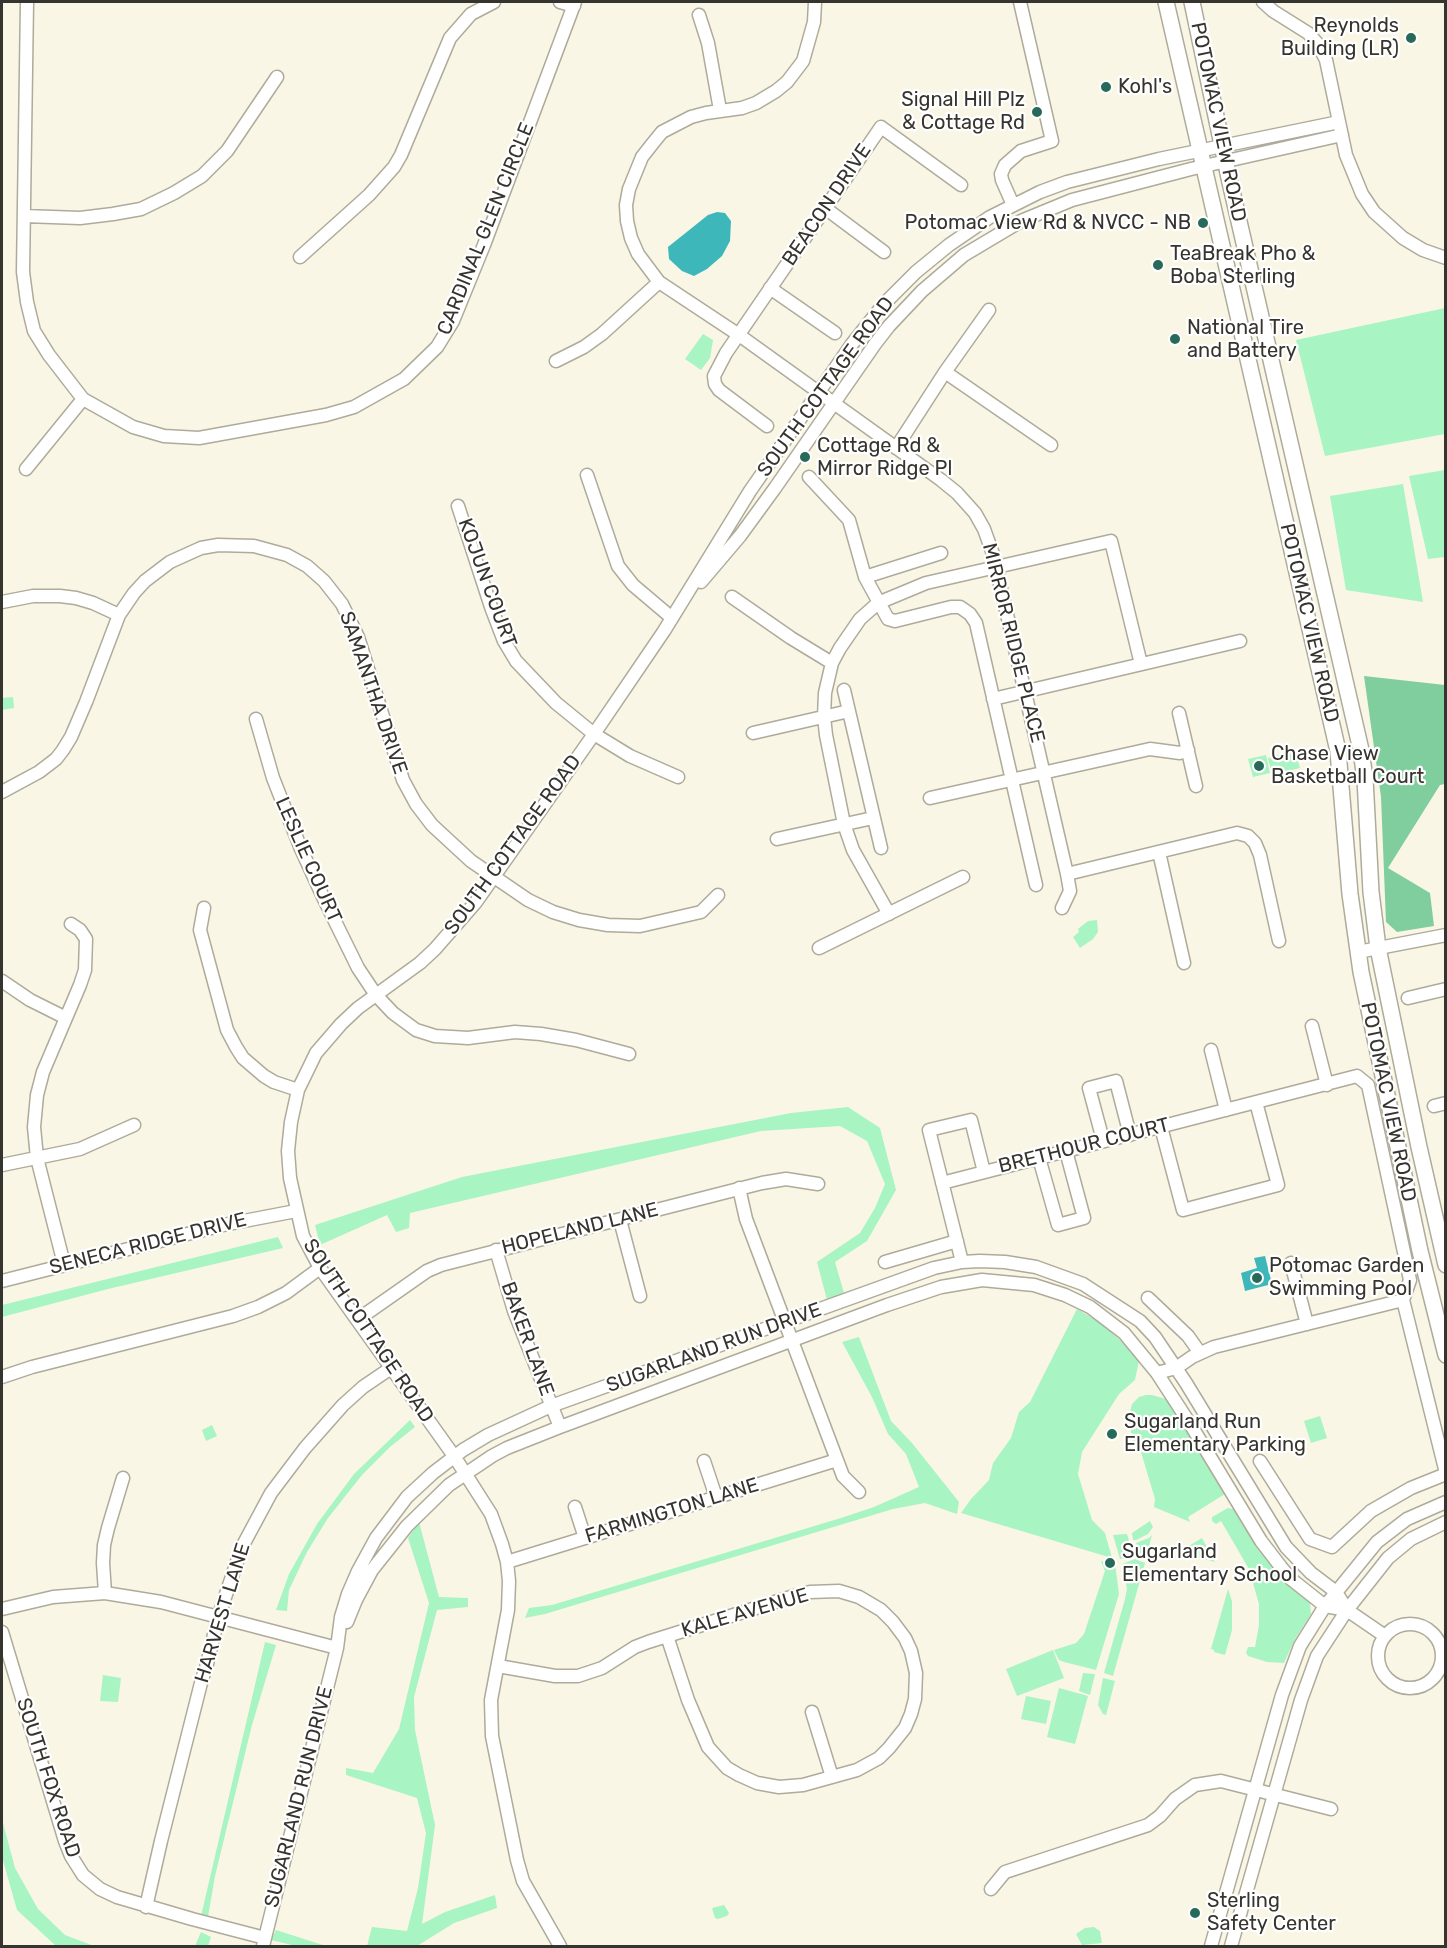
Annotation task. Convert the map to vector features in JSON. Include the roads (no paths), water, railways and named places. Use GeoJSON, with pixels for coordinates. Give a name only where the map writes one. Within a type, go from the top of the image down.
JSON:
{"type":"FeatureCollection","features":[{"type":"Feature","properties":{"kind":"main road","name":"POTOMAC VIEW ROAD"},"geometry":{"type":"LineString","coordinates":[[1166,2],[1338,751],[1347,861],[1361,972],[1420,1251],[1446,1355]]}},
{"type":"Feature","properties":{"kind":"main road","name":"POTOMAC VIEW ROAD"},"geometry":{"type":"LineString","coordinates":[[1192,2],[1222,146],[1361,750],[1365,779],[1371,892],[1378,948],[1419,1147],[1442,1237],[1445,1261]]}},
{"type":"Feature","properties":{"kind":"main road"},"geometry":{"type":"LineString","coordinates":[[1420,1251],[1442,1237]]}},
{"type":"Feature","properties":{"kind":"main road"},"geometry":{"type":"LineString","coordinates":[[1420,1251],[1445,1261]]}},
{"type":"Feature","properties":{"kind":"street","name":"CARDINAL GLEN CIRCLE"},"geometry":{"type":"LineString","coordinates":[[27,2],[23,272],[34,331],[49,355],[83,399],[134,428],[164,436],[199,438],[326,415],[354,407],[404,379],[437,347],[453,321],[484,245],[574,4]]}},
{"type":"Feature","properties":{"kind":"street"},"geometry":{"type":"LineString","coordinates":[[300,257],[369,195],[394,167],[450,38],[471,14],[494,2]]}},
{"type":"Feature","properties":{"kind":"street"},"geometry":{"type":"LineString","coordinates":[[560,2],[574,4]]}},
{"type":"Feature","properties":{"kind":"street","name":"MIRROR RIDGE PLACE"},"geometry":{"type":"LineString","coordinates":[[814,2],[814,22],[810,39],[802,61],[787,82],[756,103],[742,108],[720,110],[691,117],[662,132],[642,157],[634,175],[626,205],[631,238],[638,254],[658,282],[739,335],[950,486],[966,502],[984,529],[997,567],[1067,874],[1070,891],[1062,908]]}},
{"type":"Feature","properties":{"kind":"street"},"geometry":{"type":"LineString","coordinates":[[1013,205],[1002,180],[1002,170],[1005,165],[1021,151],[1052,141],[1020,2]]}},
{"type":"Feature","properties":{"kind":"street"},"geometry":{"type":"LineString","coordinates":[[1263,2],[1308,33],[1318,44],[1326,60],[1346,155],[1357,185],[1374,212],[1403,238],[1423,250],[1446,258]]}},
{"type":"Feature","properties":{"kind":"street"},"geometry":{"type":"LineString","coordinates":[[699,15],[708,43],[720,110]]}},
{"type":"Feature","properties":{"kind":"street"},"geometry":{"type":"LineString","coordinates":[[24,216],[80,219],[113,214],[141,209],[174,193],[202,176],[227,151],[277,77]]}},
{"type":"Feature","properties":{"kind":"street","name":"BEACON DRIVE"},"geometry":{"type":"LineString","coordinates":[[767,426],[719,390],[714,376],[717,368],[881,127],[961,185]]}},
{"type":"Feature","properties":{"kind":"street","name":"SOUTH COTTAGE ROAD"},"geometry":{"type":"LineString","coordinates":[[560,1947],[523,1881],[491,1725],[491,1700],[508,1610],[507,1562],[490,1514],[466,1474],[320,1268],[303,1236],[290,1178],[288,1151],[298,1090],[316,1053],[328,1037],[376,995],[420,963],[435,949],[494,877],[672,618],[750,491],[868,323],[901,286],[949,245],[990,217],[1040,192],[1067,182],[1200,150],[1340,129]]}},
{"type":"Feature","properties":{"kind":"street","name":"SOUTH COTTAGE ROAD"},"geometry":{"type":"LineString","coordinates":[[672,618],[740,536],[875,344],[904,309],[941,273],[980,245],[1021,221],[1061,204],[1096,192],[1226,161],[1340,129]]}},
{"type":"Feature","properties":{"kind":"street"},"geometry":{"type":"LineString","coordinates":[[825,208],[884,252]]}},
{"type":"Feature","properties":{"kind":"street"},"geometry":{"type":"LineString","coordinates":[[556,361],[577,351],[602,334],[658,282]]}},
{"type":"Feature","properties":{"kind":"street"},"geometry":{"type":"LineString","coordinates":[[770,288],[835,333]]}},
{"type":"Feature","properties":{"kind":"street"},"geometry":{"type":"LineString","coordinates":[[896,448],[945,372],[989,310]]}},
{"type":"Feature","properties":{"kind":"street"},"geometry":{"type":"LineString","coordinates":[[945,372],[1051,445]]}},
{"type":"Feature","properties":{"kind":"street"},"geometry":{"type":"LineString","coordinates":[[26,469],[83,399]]}},
{"type":"Feature","properties":{"kind":"street"},"geometry":{"type":"LineString","coordinates":[[587,475],[618,566],[633,585],[672,618]]}},
{"type":"Feature","properties":{"kind":"street"},"geometry":{"type":"LineString","coordinates":[[809,477],[849,520],[865,577],[888,619],[895,621],[951,607],[960,607],[970,614],[976,623],[1036,885]]}},
{"type":"Feature","properties":{"kind":"street","name":"KOJUN COURT"},"geometry":{"type":"LineString","coordinates":[[458,506],[491,607],[504,641],[516,661],[532,680],[577,722],[630,756],[678,777]]}},
{"type":"Feature","properties":{"kind":"street"},"geometry":{"type":"LineString","coordinates":[[889,914],[853,850],[844,824],[824,717],[825,693],[832,663],[860,619],[878,603],[926,583],[1111,541],[1141,664]]}},
{"type":"Feature","properties":{"kind":"street","name":"SAMANTHA DRIVE"},"geometry":{"type":"LineString","coordinates":[[2,792],[39,772],[56,759],[63,750],[71,738],[119,615],[134,593],[157,570],[184,554],[201,548],[218,545],[254,546],[287,555],[307,566],[334,592],[351,620],[398,767],[416,804],[432,825],[471,861],[528,900],[579,920],[608,925],[640,926],[701,912],[718,895]]}},
{"type":"Feature","properties":{"kind":"street"},"geometry":{"type":"LineString","coordinates":[[865,577],[941,553]]}},
{"type":"Feature","properties":{"kind":"street"},"geometry":{"type":"LineString","coordinates":[[2,602],[33,596],[60,596],[93,603],[119,615]]}},
{"type":"Feature","properties":{"kind":"street"},"geometry":{"type":"LineString","coordinates":[[732,597],[832,663]]}},
{"type":"Feature","properties":{"kind":"street"},"geometry":{"type":"LineString","coordinates":[[993,699],[1240,641]]}},
{"type":"Feature","properties":{"kind":"street"},"geometry":{"type":"LineString","coordinates":[[844,690],[881,848]]}},
{"type":"Feature","properties":{"kind":"street"},"geometry":{"type":"LineString","coordinates":[[753,733],[849,711]]}},
{"type":"Feature","properties":{"kind":"street"},"geometry":{"type":"LineString","coordinates":[[1179,713],[1196,786]]}},
{"type":"Feature","properties":{"kind":"street","name":"LESLIE COURT"},"geometry":{"type":"LineString","coordinates":[[256,719],[273,778],[301,849],[349,951],[376,995],[403,1022],[425,1034],[435,1036],[468,1038],[515,1032],[541,1034],[576,1040],[628,1054]]}},
{"type":"Feature","properties":{"kind":"street"},"geometry":{"type":"LineString","coordinates":[[930,798],[1150,749],[1180,753],[1188,750]]}},
{"type":"Feature","properties":{"kind":"street"},"geometry":{"type":"LineString","coordinates":[[777,839],[873,818]]}},
{"type":"Feature","properties":{"kind":"street"},"geometry":{"type":"LineString","coordinates":[[1067,874],[1237,832],[1248,836],[1255,843],[1260,855],[1279,941]]}},
{"type":"Feature","properties":{"kind":"street"},"geometry":{"type":"LineString","coordinates":[[1159,852],[1184,963]]}},
{"type":"Feature","properties":{"kind":"street"},"geometry":{"type":"LineString","coordinates":[[819,948],[963,877]]}},
{"type":"Feature","properties":{"kind":"street"},"geometry":{"type":"LineString","coordinates":[[204,908],[200,930],[228,1030],[236,1047],[243,1058],[264,1076],[298,1090]]}},
{"type":"Feature","properties":{"kind":"street"},"geometry":{"type":"LineString","coordinates":[[64,1264],[38,1158],[34,1127],[37,1095],[43,1072],[80,985],[87,954],[86,939],[80,930],[71,924]]}},
{"type":"Feature","properties":{"kind":"street"},"geometry":{"type":"LineString","coordinates":[[1358,952],[1446,935]]}},
{"type":"Feature","properties":{"kind":"street"},"geometry":{"type":"LineString","coordinates":[[2,981],[30,1000],[66,1018]]}},
{"type":"Feature","properties":{"kind":"street"},"geometry":{"type":"LineString","coordinates":[[1408,998],[1446,989]]}},
{"type":"Feature","properties":{"kind":"street"},"geometry":{"type":"LineString","coordinates":[[1312,1026],[1327,1085]]}},
{"type":"Feature","properties":{"kind":"street"},"geometry":{"type":"LineString","coordinates":[[1211,1050],[1226,1110]]}},
{"type":"Feature","properties":{"kind":"street","name":"BRETHOUR COURT"},"geometry":{"type":"LineString","coordinates":[[942,1183],[1357,1076],[1368,1085],[1410,1280],[1403,1300],[1446,1473],[1411,1488],[1371,1511],[1332,1548],[1310,1539],[1260,1461]]}},
{"type":"Feature","properties":{"kind":"street"},"geometry":{"type":"LineString","coordinates":[[1103,1140],[1089,1088],[1116,1081],[1130,1135]]}},
{"type":"Feature","properties":{"kind":"street"},"geometry":{"type":"LineString","coordinates":[[1161,1127],[1183,1209],[1278,1185],[1256,1102]]}},
{"type":"Feature","properties":{"kind":"street"},"geometry":{"type":"LineString","coordinates":[[962,1262],[929,1130],[971,1120],[984,1172]]}},
{"type":"Feature","properties":{"kind":"street"},"geometry":{"type":"LineString","coordinates":[[2,1165],[80,1149],[134,1125]]}},
{"type":"Feature","properties":{"kind":"street"},"geometry":{"type":"LineString","coordinates":[[1039,1158],[1058,1225],[1084,1218],[1066,1151]]}},
{"type":"Feature","properties":{"kind":"street","name":"HOPELAND LANE"},"geometry":{"type":"LineString","coordinates":[[357,1320],[427,1271],[441,1265],[740,1188],[786,1179],[818,1184]]}},
{"type":"Feature","properties":{"kind":"street"},"geometry":{"type":"LineString","coordinates":[[740,1188],[746,1219],[843,1476],[859,1492]]}},
{"type":"Feature","properties":{"kind":"street","name":"SENECA RIDGE DRIVE"},"geometry":{"type":"LineString","coordinates":[[2,1281],[233,1223],[296,1211]]}},
{"type":"Feature","properties":{"kind":"street"},"geometry":{"type":"LineString","coordinates":[[620,1220],[640,1296]]}},
{"type":"Feature","properties":{"kind":"street"},"geometry":{"type":"LineString","coordinates":[[885,1262],[957,1241]]}},
{"type":"Feature","properties":{"kind":"street","name":"BAKER LANE"},"geometry":{"type":"LineString","coordinates":[[496,1250],[513,1308],[560,1427]]}},
{"type":"Feature","properties":{"kind":"street","name":"SUGARLAND RUN DRIVE"},"geometry":{"type":"LineString","coordinates":[[264,1942],[337,1648],[341,1617],[348,1594],[371,1545],[407,1497],[454,1456],[488,1436],[551,1406],[911,1275],[962,1262],[1005,1262],[1036,1267],[1083,1284],[1105,1296],[1140,1321],[1155,1337],[1176,1368],[1286,1547],[1311,1573],[1336,1592]]}},
{"type":"Feature","properties":{"kind":"street"},"geometry":{"type":"LineString","coordinates":[[1291,1263],[1307,1324]]}},
{"type":"Feature","properties":{"kind":"street"},"geometry":{"type":"LineString","coordinates":[[2,1377],[32,1367],[250,1310],[286,1293],[320,1268]]}},
{"type":"Feature","properties":{"kind":"street","name":"SUGARLAND RUN DRIVE"},"geometry":{"type":"LineString","coordinates":[[337,1648],[356,1600],[372,1570],[393,1542],[449,1485],[507,1448],[792,1339],[941,1287],[982,1280],[1015,1282],[1050,1289],[1090,1307],[1124,1333],[1157,1373],[1273,1558],[1292,1579],[1325,1606]]}},
{"type":"Feature","properties":{"kind":"street"},"geometry":{"type":"LineString","coordinates":[[1148,1298],[1188,1336],[1200,1353]]}},
{"type":"Feature","properties":{"kind":"street"},"geometry":{"type":"LineString","coordinates":[[1157,1373],[1176,1368],[1214,1347],[1403,1300]]}},
{"type":"Feature","properties":{"kind":"street","name":"HARVEST LANE"},"geometry":{"type":"LineString","coordinates":[[146,1907],[218,1618],[242,1547],[271,1493],[305,1448],[343,1405],[363,1387],[391,1368]]}},
{"type":"Feature","properties":{"kind":"street","name":"FARMINGTON LANE"},"geometry":{"type":"LineString","coordinates":[[507,1562],[837,1460]]}},
{"type":"Feature","properties":{"kind":"street"},"geometry":{"type":"LineString","coordinates":[[704,1461],[717,1497]]}},
{"type":"Feature","properties":{"kind":"street"},"geometry":{"type":"LineString","coordinates":[[105,1593],[104,1545],[123,1478]]}},
{"type":"Feature","properties":{"kind":"street"},"geometry":{"type":"LineString","coordinates":[[1211,1947],[1282,1695],[1300,1646],[1325,1606],[1366,1553],[1387,1533],[1420,1512],[1446,1502]]}},
{"type":"Feature","properties":{"kind":"street"},"geometry":{"type":"LineString","coordinates":[[575,1507],[585,1538]]}},
{"type":"Feature","properties":{"kind":"street"},"geometry":{"type":"LineString","coordinates":[[1231,1947],[1310,1673],[1326,1641],[1377,1570],[1399,1548],[1421,1533],[1446,1522]]}},
{"type":"Feature","properties":{"kind":"street","name":"KALE AVENUE"},"geometry":{"type":"LineString","coordinates":[[498,1666],[555,1676],[578,1676],[602,1668],[635,1647],[667,1636],[810,1592],[825,1591],[849,1594],[868,1601],[881,1610],[901,1631],[911,1651],[916,1680],[911,1714],[898,1737],[879,1758],[857,1770],[802,1785],[779,1786],[748,1780],[727,1768],[711,1752],[701,1734],[667,1636]]}},
{"type":"Feature","properties":{"kind":"street"},"geometry":{"type":"LineString","coordinates":[[1336,1592],[1347,1610]]}},
{"type":"Feature","properties":{"kind":"street"},"geometry":{"type":"LineString","coordinates":[[2,1609],[38,1600],[105,1593],[161,1602],[337,1648]]}},
{"type":"Feature","properties":{"kind":"street"},"geometry":{"type":"LineString","coordinates":[[1325,1606],[1347,1610],[1385,1636]]}},
{"type":"Feature","properties":{"kind":"street"},"geometry":{"type":"LineString","coordinates":[[1414,1624],[1426,1629],[1436,1638],[1442,1648],[1441,1666],[1429,1683],[1416,1689],[1409,1689],[1395,1686],[1384,1676],[1378,1663],[1378,1648],[1385,1636],[1400,1625],[1414,1624]]}},
{"type":"Feature","properties":{"kind":"street","name":"SOUTH FOX ROAD"},"geometry":{"type":"LineString","coordinates":[[2,1632],[71,1856],[83,1875],[100,1889],[117,1897],[264,1942]]}},
{"type":"Feature","properties":{"kind":"street"},"geometry":{"type":"LineString","coordinates":[[812,1712],[832,1777]]}},
{"type":"Feature","properties":{"kind":"street"},"geometry":{"type":"LineString","coordinates":[[991,1889],[1005,1872],[1148,1825],[1160,1816],[1175,1799],[1195,1785],[1221,1781],[1330,1809]]}},
{"type":"Feature","properties":{"kind":"water"},"geometry":{"type":"Polygon","coordinates":[[[717,212],[725,213],[731,221],[730,241],[722,256],[707,269],[694,276],[682,271],[669,259],[668,247],[708,215],[717,212]]]}},
{"type":"Feature","properties":{"kind":"water","name":"Potomac Garden Swimming Pool"},"geometry":{"type":"Polygon","coordinates":[[[1265,1256],[1272,1284],[1245,1291],[1241,1273],[1257,1268],[1254,1258],[1265,1256]]]}},
{"type":"Feature","properties":{"kind":"place","name":"Reynolds Building (LR)"},"geometry":{"type":"Point","coordinates":[1411,38]}},
{"type":"Feature","properties":{"kind":"place","name":"Kohl's"},"geometry":{"type":"Point","coordinates":[1106,87]}},
{"type":"Feature","properties":{"kind":"place","name":"Signal Hill Plz & Cottage Rd"},"geometry":{"type":"Point","coordinates":[1037,112]}},
{"type":"Feature","properties":{"kind":"place","name":"Potomac View Rd & NVCC - NB"},"geometry":{"type":"Point","coordinates":[1203,223]}},
{"type":"Feature","properties":{"kind":"place","name":"TeaBreak Pho & Boba Sterling"},"geometry":{"type":"Point","coordinates":[1158,265]}},
{"type":"Feature","properties":{"kind":"place","name":"National Tire and Battery"},"geometry":{"type":"Point","coordinates":[1175,339]}},
{"type":"Feature","properties":{"kind":"place","name":"Cottage Rd & Mirror Ridge Pl"},"geometry":{"type":"Point","coordinates":[805,457]}},
{"type":"Feature","properties":{"kind":"place","name":"Chase View Basketball Court"},"geometry":{"type":"Point","coordinates":[1259,766]}},
{"type":"Feature","properties":{"kind":"place","name":"Potomac Garden Swimming Pool"},"geometry":{"type":"Point","coordinates":[1257,1278]}},
{"type":"Feature","properties":{"kind":"place","name":"Sugarland Run Elementary Parking"},"geometry":{"type":"Point","coordinates":[1112,1434]}},
{"type":"Feature","properties":{"kind":"place","name":"Sugarland Elementary School"},"geometry":{"type":"Point","coordinates":[1110,1563]}},
{"type":"Feature","properties":{"kind":"place","name":"Sterling Safety Center"},"geometry":{"type":"Point","coordinates":[1195,1913]}}]}
